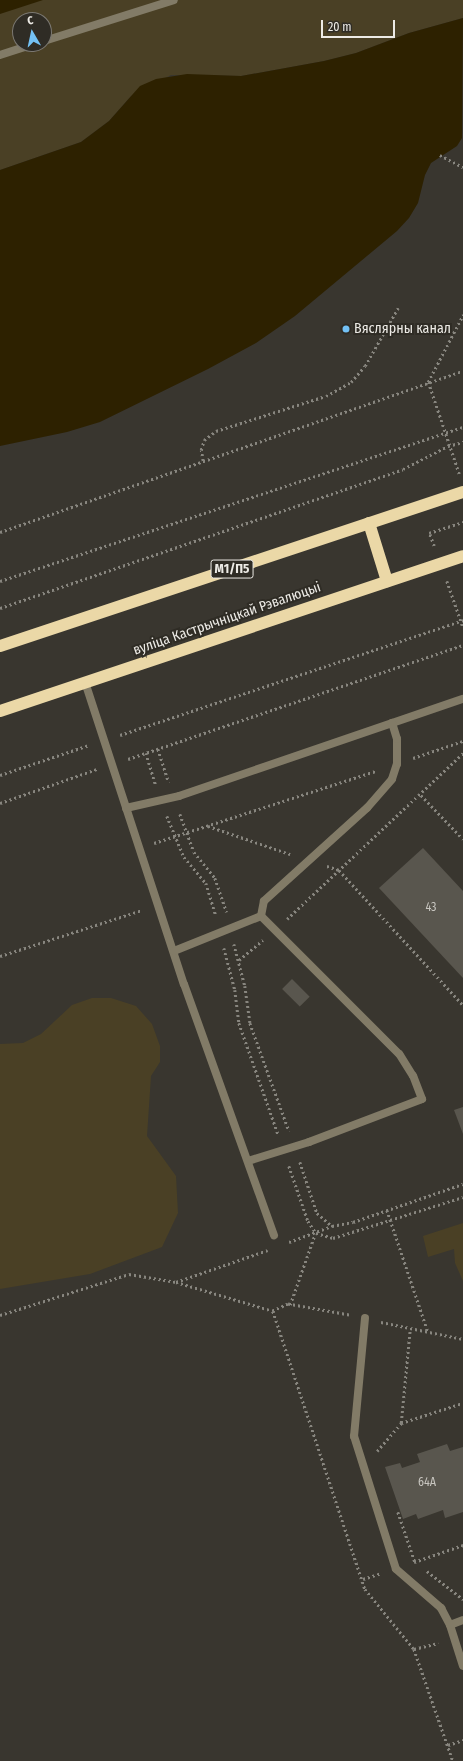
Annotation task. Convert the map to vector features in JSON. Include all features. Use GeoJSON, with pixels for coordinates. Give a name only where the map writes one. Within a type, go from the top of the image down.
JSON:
{"type":"FeatureCollection","features":[{"type":"Feature","properties":{"kind":"highway","name":"М1/П5"},"geometry":{"type":"LineString","coordinates":[[0,646],[463,492]]}},
{"type":"Feature","properties":{"kind":"highway"},"geometry":{"type":"LineString","coordinates":[[369,524],[387,580]]}},
{"type":"Feature","properties":{"kind":"highway","name":"вуліца Кастрычніцкай Рэвалюцыі"},"geometry":{"type":"LineString","coordinates":[[0,711],[387,580],[463,556]]}},
{"type":"Feature","properties":{"kind":"lane"},"geometry":{"type":"LineString","coordinates":[[52,38],[174,0]]}},
{"type":"Feature","properties":{"kind":"lane"},"geometry":{"type":"LineString","coordinates":[[0,55],[12,51]]}},
{"type":"Feature","properties":{"kind":"lane"},"geometry":{"type":"LineString","coordinates":[[85,682],[157,905],[274,1235]]}},
{"type":"Feature","properties":{"kind":"lane"},"geometry":{"type":"LineString","coordinates":[[126,808],[174,798],[463,699]]}},
{"type":"Feature","properties":{"kind":"lane"},"geometry":{"type":"LineString","coordinates":[[261,916],[264,901],[367,808],[392,779],[397,764],[397,739],[392,723]]}},
{"type":"Feature","properties":{"kind":"lane"},"geometry":{"type":"LineString","coordinates":[[174,951],[261,916]]}},
{"type":"Feature","properties":{"kind":"lane"},"geometry":{"type":"LineString","coordinates":[[248,1161],[295,1146],[422,1099],[413,1076],[399,1054],[274,931],[261,916]]}},
{"type":"Feature","properties":{"kind":"lane"},"geometry":{"type":"LineString","coordinates":[[365,1318],[354,1436],[396,1569],[441,1608],[450,1625],[463,1666]]}},
{"type":"Feature","properties":{"kind":"lane"},"geometry":{"type":"LineString","coordinates":[[450,1625],[463,1620]]}},
{"type":"Feature","properties":{"kind":"path"},"geometry":{"type":"LineString","coordinates":[[440,155],[463,167]]}},
{"type":"Feature","properties":{"kind":"path"},"geometry":{"type":"LineString","coordinates":[[204,460],[201,450],[204,440],[216,431],[326,396],[351,382],[365,366],[398,308]]}},
{"type":"Feature","properties":{"kind":"path"},"geometry":{"type":"LineString","coordinates":[[461,478],[448,446],[428,382],[463,315]]}},
{"type":"Feature","properties":{"kind":"path"},"geometry":{"type":"LineString","coordinates":[[0,532],[463,371]]}},
{"type":"Feature","properties":{"kind":"path"},"geometry":{"type":"LineString","coordinates":[[0,581],[463,427]]}},
{"type":"Feature","properties":{"kind":"path"},"geometry":{"type":"LineString","coordinates":[[0,608],[403,469],[448,446],[463,442]]}},
{"type":"Feature","properties":{"kind":"path"},"geometry":{"type":"LineString","coordinates":[[0,775],[463,620]]}},
{"type":"Feature","properties":{"kind":"path"},"geometry":{"type":"LineString","coordinates":[[0,802],[146,754],[463,645]]}},
{"type":"Feature","properties":{"kind":"path"},"geometry":{"type":"LineString","coordinates":[[139,848],[397,764],[463,740]]}},
{"type":"Feature","properties":{"kind":"path"},"geometry":{"type":"LineString","coordinates":[[158,749],[186,833],[194,852],[215,878],[239,960],[245,986],[250,1022],[295,1146],[317,1213],[332,1226]]}},
{"type":"Feature","properties":{"kind":"path"},"geometry":{"type":"LineString","coordinates":[[239,960],[274,931],[463,753]]}},
{"type":"Feature","properties":{"kind":"path"},"geometry":{"type":"LineString","coordinates":[[146,754],[174,837],[184,857],[206,883],[235,990],[239,1023],[308,1221],[316,1233],[333,1238],[391,1222],[463,1197]]}},
{"type":"Feature","properties":{"kind":"path"},"geometry":{"type":"LineString","coordinates":[[421,794],[463,839]]}},
{"type":"Feature","properties":{"kind":"path"},"geometry":{"type":"LineString","coordinates":[[207,826],[339,870],[463,1005]]}},
{"type":"Feature","properties":{"kind":"path"},"geometry":{"type":"LineString","coordinates":[[0,956],[157,905]]}},
{"type":"Feature","properties":{"kind":"path"},"geometry":{"type":"LineString","coordinates":[[286,1243],[332,1226],[387,1210],[463,1184]]}},
{"type":"Feature","properties":{"kind":"path"},"geometry":{"type":"LineString","coordinates":[[387,1210],[428,1332]]}},
{"type":"Feature","properties":{"kind":"path"},"geometry":{"type":"LineString","coordinates":[[290,1305],[316,1233]]}},
{"type":"Feature","properties":{"kind":"path"},"geometry":{"type":"LineString","coordinates":[[176,1282],[272,1249]]}},
{"type":"Feature","properties":{"kind":"path"},"geometry":{"type":"LineString","coordinates":[[0,1315],[129,1274],[176,1282],[273,1311],[290,1305],[365,1318],[410,1329],[463,1339]]}},
{"type":"Feature","properties":{"kind":"path"},"geometry":{"type":"LineString","coordinates":[[273,1311],[365,1589],[414,1649],[454,1761]]}},
{"type":"Feature","properties":{"kind":"path"},"geometry":{"type":"LineString","coordinates":[[401,1424],[410,1329]]}},
{"type":"Feature","properties":{"kind":"path"},"geometry":{"type":"LineString","coordinates":[[379,1459],[377,1451],[401,1424],[463,1404]]}},
{"type":"Feature","properties":{"kind":"path"},"geometry":{"type":"LineString","coordinates":[[397,1510],[415,1562],[463,1598]]}},
{"type":"Feature","properties":{"kind":"path"},"geometry":{"type":"LineString","coordinates":[[448,1746],[463,1740]]}},
{"type":"Feature","properties":{"kind":"shaded area"},"geometry":{"type":"Polygon","coordinates":[[[0,0],[463,0],[463,18],[409,33],[356,53],[324,61],[241,76],[171,75],[131,96],[109,121],[81,142],[0,170],[0,0]]]}},
{"type":"Feature","properties":{"kind":"shaded area"},"geometry":{"type":"Polygon","coordinates":[[[0,0],[43,0],[0,14],[0,0]]]}},
{"type":"Feature","properties":{"kind":"shaded area"},"geometry":{"type":"Polygon","coordinates":[[[463,18],[462,138],[457,146],[431,163],[425,175],[418,203],[409,218],[397,231],[295,316],[256,343],[208,369],[100,422],[67,432],[0,446],[0,170],[81,142],[109,121],[140,86],[156,79],[187,74],[241,76],[324,61],[356,53],[409,33],[463,18]]]}},
{"type":"Feature","properties":{"kind":"shaded area"},"geometry":{"type":"Polygon","coordinates":[[[92,998],[111,998],[136,1006],[152,1024],[160,1046],[160,1062],[151,1076],[147,1136],[176,1176],[178,1213],[162,1247],[90,1274],[0,1289],[0,1044],[23,1043],[41,1034],[72,1005],[92,998]]]}},
{"type":"Feature","properties":{"kind":"shaded area"},"geometry":{"type":"Polygon","coordinates":[[[463,1223],[463,1281],[455,1263],[454,1249],[428,1257],[423,1236],[463,1223]]]}},
{"type":"Feature","properties":{"kind":"building"},"geometry":{"type":"Polygon","coordinates":[[[423,848],[463,891],[463,978],[379,888],[423,848]]]}},
{"type":"Feature","properties":{"kind":"building"},"geometry":{"type":"Polygon","coordinates":[[[292,979],[310,997],[300,1007],[282,989],[292,979]]]}},
{"type":"Feature","properties":{"kind":"building"},"geometry":{"type":"Polygon","coordinates":[[[463,1107],[463,1134],[454,1110],[463,1107]]]}},
{"type":"Feature","properties":{"kind":"building"},"geometry":{"type":"Polygon","coordinates":[[[447,1444],[450,1451],[463,1447],[463,1512],[445,1518],[443,1510],[418,1519],[416,1514],[403,1519],[385,1467],[400,1463],[402,1468],[420,1462],[417,1454],[447,1444]]]}},
{"type":"Feature","properties":{"kind":"place","name":"Вяслярны канал"},"geometry":{"type":"Point","coordinates":[346,329]}}]}
